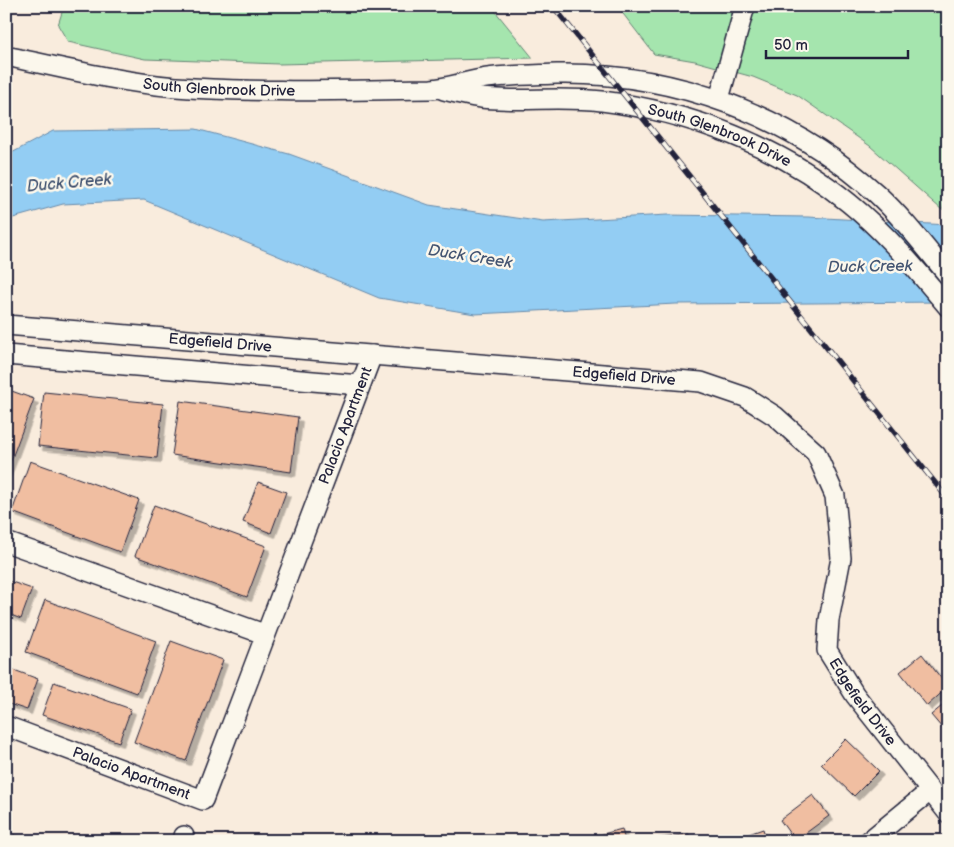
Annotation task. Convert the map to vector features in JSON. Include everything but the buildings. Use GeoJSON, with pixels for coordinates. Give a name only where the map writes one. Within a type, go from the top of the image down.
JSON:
{"type":"FeatureCollection","features":[{"type":"Feature","properties":{"kind":"street"},"geometry":{"type":"LineString","coordinates":[[718,99],[744,6]]}},
{"type":"Feature","properties":{"kind":"street","name":"South Glenbrook Drive"},"geometry":{"type":"LineString","coordinates":[[6,56],[174,87],[235,90],[435,88],[482,79],[559,74],[632,78],[670,86],[718,99],[794,132],[828,154],[857,177],[909,228],[948,275]]}},
{"type":"Feature","properties":{"kind":"street","name":"South Glenbrook Drive"},"geometry":{"type":"LineString","coordinates":[[435,88],[482,98],[560,98],[603,101],[668,114],[724,132],[764,148],[818,180],[848,202],[883,234],[948,307]]}},
{"type":"Feature","properties":{"kind":"street","name":"Edgefield Drive"},"geometry":{"type":"LineString","coordinates":[[6,325],[701,382],[745,397],[775,416],[816,454],[835,496],[841,558],[829,620],[827,650],[855,695],[948,813]]}},
{"type":"Feature","properties":{"kind":"street"},"geometry":{"type":"LineString","coordinates":[[6,355],[360,385]]}},
{"type":"Feature","properties":{"kind":"street","name":"Palacio Apartment"},"geometry":{"type":"LineString","coordinates":[[6,726],[202,800],[372,355]]}},
{"type":"Feature","properties":{"kind":"street"},"geometry":{"type":"LineString","coordinates":[[6,542],[264,634]]}},
{"type":"Feature","properties":{"kind":"street"},"geometry":{"type":"LineString","coordinates":[[869,841],[930,791]]}},
{"type":"Feature","properties":{"kind":"green space"},"geometry":{"type":"Polygon","coordinates":[[[64,6],[491,6],[533,58],[279,64],[145,59],[68,42],[58,25],[64,6]]]}},
{"type":"Feature","properties":{"kind":"green space"},"geometry":{"type":"Polygon","coordinates":[[[617,6],[948,6],[948,194],[942,210],[870,146],[797,95],[753,77],[695,61],[654,54],[617,6]]]}},
{"type":"Feature","properties":{"kind":"water","name":"Duck Creek"},"geometry":{"type":"Polygon","coordinates":[[[196,129],[289,154],[429,205],[543,222],[667,215],[808,217],[948,225],[948,302],[676,304],[475,314],[379,298],[144,200],[63,204],[6,220],[6,156],[53,131],[196,129]]]}},
{"type":"Feature","properties":{"kind":"railway"},"geometry":{"type":"LineString","coordinates":[[553,6],[948,499]]}}]}
